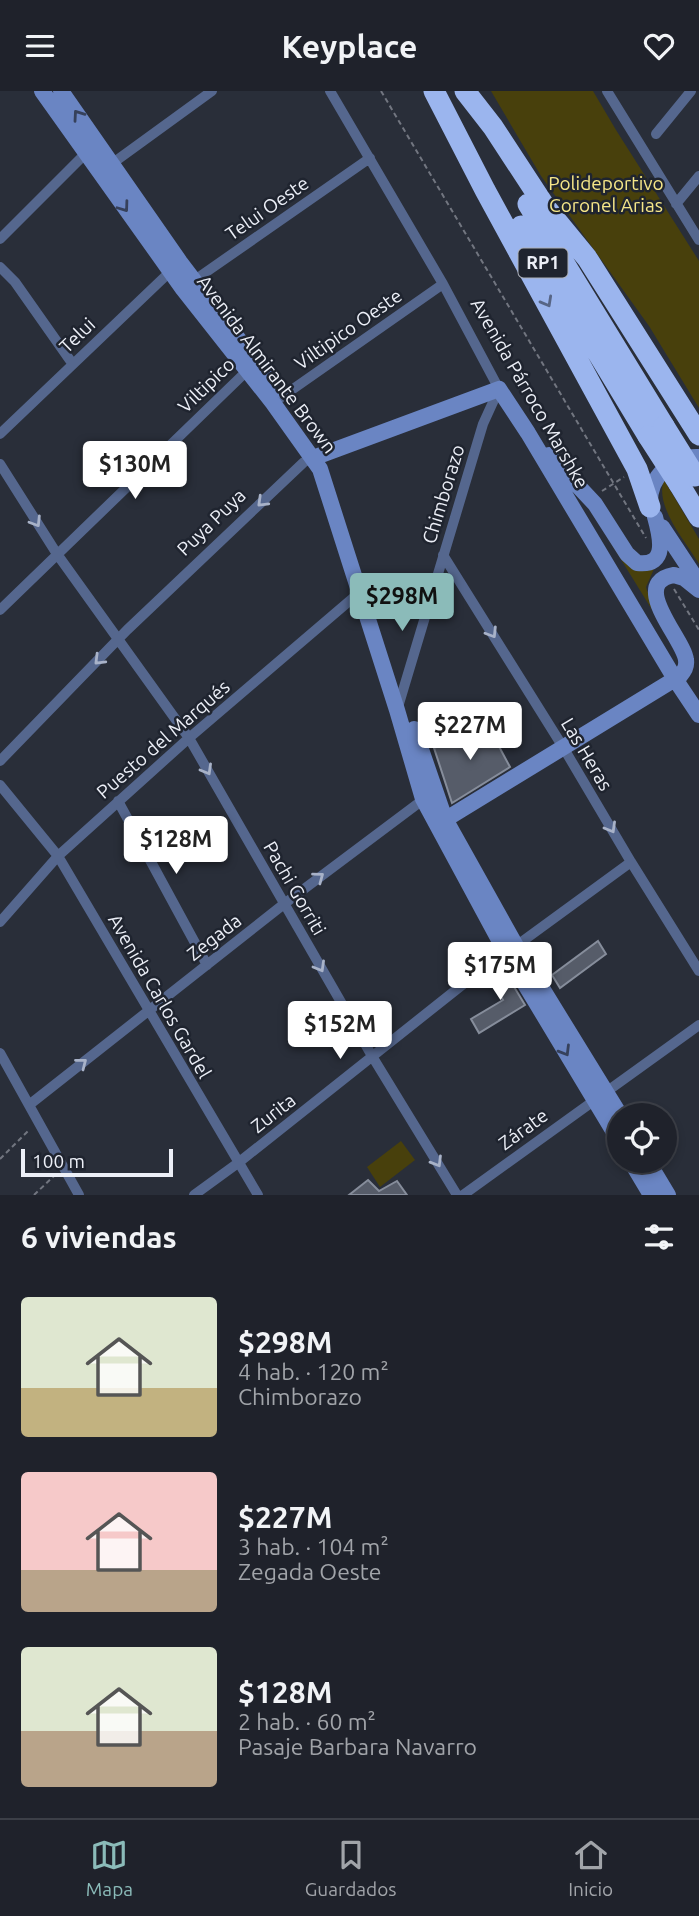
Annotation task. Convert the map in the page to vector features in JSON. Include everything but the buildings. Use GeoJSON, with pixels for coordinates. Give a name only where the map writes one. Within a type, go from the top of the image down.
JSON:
{"type":"FeatureCollection","features":[{"type":"Feature","properties":{"kind":"highway","name":"RP1"},"geometry":{"type":"LineString","coordinates":[[435,91],[656,431],[693,475],[699,517]]}},
{"type":"Feature","properties":{"kind":"highway"},"geometry":{"type":"LineString","coordinates":[[435,91],[485,190],[637,469],[652,512]]}},
{"type":"Feature","properties":{"kind":"highway","name":"RP1"},"geometry":{"type":"LineString","coordinates":[[463,91],[656,431]]}},
{"type":"Feature","properties":{"kind":"highway"},"geometry":{"type":"LineString","coordinates":[[463,91],[493,127],[546,208],[587,258],[699,435]]}},
{"type":"Feature","properties":{"kind":"main road","name":"Avenida Almirante Brown"},"geometry":{"type":"LineString","coordinates":[[42,91],[91,148],[175,266],[318,456],[330,465],[397,710],[428,795],[440,822],[511,949],[599,1095],[607,1113]]}},
{"type":"Feature","properties":{"kind":"main road","name":"Avenida Almirante Brown"},"geometry":{"type":"LineString","coordinates":[[61,91],[91,148]]}},
{"type":"Feature","properties":{"kind":"main road","name":"Avenida Párroco Marshke"},"geometry":{"type":"LineString","coordinates":[[499,390],[528,433],[699,715]]}},
{"type":"Feature","properties":{"kind":"main road","name":"Puya Puya"},"geometry":{"type":"LineString","coordinates":[[318,456],[499,390]]}},
{"type":"Feature","properties":{"kind":"main road"},"geometry":{"type":"LineString","coordinates":[[528,433],[590,497],[632,560],[646,563],[656,557],[661,542],[652,512],[651,488],[658,475],[677,461],[693,475]]}},
{"type":"Feature","properties":{"kind":"main road"},"geometry":{"type":"LineString","coordinates":[[652,512],[699,583]]}},
{"type":"Feature","properties":{"kind":"main road"},"geometry":{"type":"LineString","coordinates":[[440,822],[684,672],[686,659],[657,600],[658,585],[667,576],[678,575],[699,590]]}},
{"type":"Feature","properties":{"kind":"main road","name":"Avenida Almirante Brown"},"geometry":{"type":"LineString","coordinates":[[363,590],[402,692],[428,795]]}},
{"type":"Feature","properties":{"kind":"main road","name":"Avenida Almirante Brown"},"geometry":{"type":"LineString","coordinates":[[599,1095],[607,1103]]}},
{"type":"Feature","properties":{"kind":"main road"},"geometry":{"type":"LineString","coordinates":[[638,1173],[651,1195]]}},
{"type":"Feature","properties":{"kind":"main road"},"geometry":{"type":"LineString","coordinates":[[655,1173],[668,1195]]}},
{"type":"Feature","properties":{"kind":"street"},"geometry":{"type":"LineString","coordinates":[[106,168],[212,91]]}},
{"type":"Feature","properties":{"kind":"street","name":"Avenida Párroco Marshke"},"geometry":{"type":"LineString","coordinates":[[330,91],[443,284],[499,390]]}},
{"type":"Feature","properties":{"kind":"street"},"geometry":{"type":"LineString","coordinates":[[607,91],[699,240]]}},
{"type":"Feature","properties":{"kind":"street"},"geometry":{"type":"LineString","coordinates":[[656,134],[691,91]]}},
{"type":"Feature","properties":{"kind":"street"},"geometry":{"type":"LineString","coordinates":[[0,239],[91,148]]}},
{"type":"Feature","properties":{"kind":"street","name":"Telui Oeste"},"geometry":{"type":"LineString","coordinates":[[189,284],[370,158]]}},
{"type":"Feature","properties":{"kind":"street"},"geometry":{"type":"LineString","coordinates":[[678,206],[699,176]]}},
{"type":"Feature","properties":{"kind":"street"},"geometry":{"type":"LineString","coordinates":[[678,206],[699,185]]}},
{"type":"Feature","properties":{"kind":"street","name":"Telui"},"geometry":{"type":"LineString","coordinates":[[0,435],[175,266]]}},
{"type":"Feature","properties":{"kind":"street"},"geometry":{"type":"LineString","coordinates":[[0,267],[15,282],[72,363]]}},
{"type":"Feature","properties":{"kind":"street","name":"Viltipico Oeste"},"geometry":{"type":"LineString","coordinates":[[278,400],[443,284]]}},
{"type":"Feature","properties":{"kind":"street","name":"Viltipico"},"geometry":{"type":"LineString","coordinates":[[0,610],[252,365]]}},
{"type":"Feature","properties":{"kind":"street","name":"Chimborazo"},"geometry":{"type":"LineString","coordinates":[[397,710],[482,425],[499,390]]}},
{"type":"Feature","properties":{"kind":"street","name":"Puya Puya"},"geometry":{"type":"LineString","coordinates":[[0,761],[118,641],[304,462],[318,456]]}},
{"type":"Feature","properties":{"kind":"street","name":"Pachi Gorriti"},"geometry":{"type":"LineString","coordinates":[[0,464],[57,554],[189,738],[372,1056],[460,1195]]}},
{"type":"Feature","properties":{"kind":"street","name":"Las Heras"},"geometry":{"type":"LineString","coordinates":[[443,555],[564,747],[699,971]]}},
{"type":"Feature","properties":{"kind":"street","name":"Puesto del Marqués"},"geometry":{"type":"LineString","coordinates":[[0,922],[58,856],[118,801],[363,590]]}},
{"type":"Feature","properties":{"kind":"street","name":"Avenida Carlos Gardel"},"geometry":{"type":"LineString","coordinates":[[0,785],[58,856],[258,1195]]}},
{"type":"Feature","properties":{"kind":"street","name":"Zegada"},"geometry":{"type":"LineString","coordinates":[[29,1105],[284,904],[428,795]]}},
{"type":"Feature","properties":{"kind":"street"},"geometry":{"type":"LineString","coordinates":[[118,801],[207,965]]}},
{"type":"Feature","properties":{"kind":"street","name":"Zurita"},"geometry":{"type":"LineString","coordinates":[[194,1195],[511,949],[631,862]]}},
{"type":"Feature","properties":{"kind":"street","name":"Zárate"},"geometry":{"type":"LineString","coordinates":[[460,1195],[699,1025]]}},
{"type":"Feature","properties":{"kind":"street"},"geometry":{"type":"LineString","coordinates":[[0,1053],[79,1195]]}},
{"type":"Feature","properties":{"kind":"path"},"geometry":{"type":"LineString","coordinates":[[381,91],[656,557]]}},
{"type":"Feature","properties":{"kind":"path"},"geometry":{"type":"LineString","coordinates":[[590,497],[637,469]]}},
{"type":"Feature","properties":{"kind":"path"},"geometry":{"type":"LineString","coordinates":[[667,576],[699,630]]}},
{"type":"Feature","properties":{"kind":"path"},"geometry":{"type":"LineString","coordinates":[[0,1159],[38,1122]]}},
{"type":"Feature","properties":{"kind":"path"},"geometry":{"type":"LineString","coordinates":[[34,1195],[64,1167]]}},
{"type":"Feature","properties":{"kind":"green space","name":"Polideportivo Coronel Arias"},"geometry":{"type":"Polygon","coordinates":[[[491,91],[593,91],[699,261],[699,408],[649,326],[541,176],[491,91]]]}},
{"type":"Feature","properties":{"kind":"green space"},"geometry":{"type":"Polygon","coordinates":[[[664,480],[699,539],[699,564],[667,512],[663,501],[664,480]]]}},
{"type":"Feature","properties":{"kind":"green space"},"geometry":{"type":"Polygon","coordinates":[[[609,540],[654,569],[646,587],[654,613],[609,540]]]}},
{"type":"Feature","properties":{"kind":"green space"},"geometry":{"type":"Polygon","coordinates":[[[401,1141],[415,1160],[380,1187],[367,1167],[401,1141]]]}}]}
